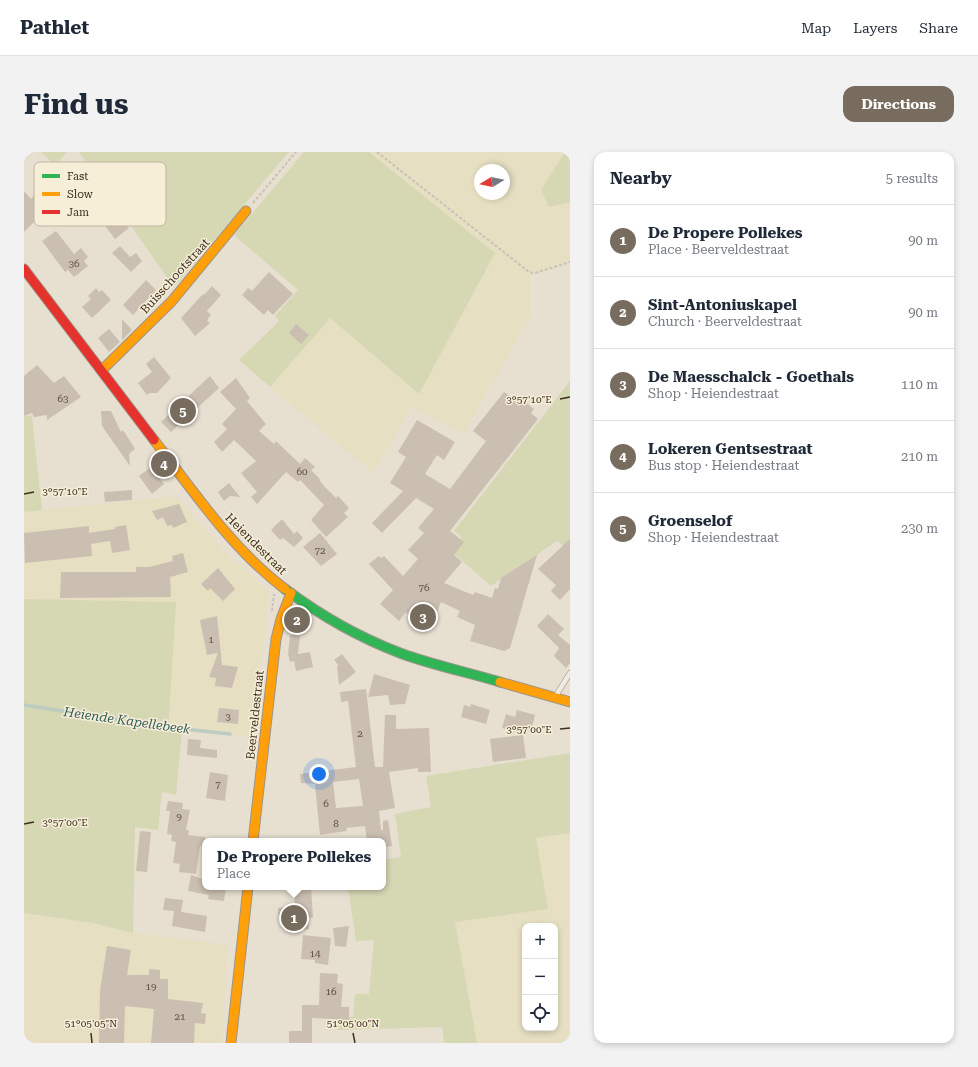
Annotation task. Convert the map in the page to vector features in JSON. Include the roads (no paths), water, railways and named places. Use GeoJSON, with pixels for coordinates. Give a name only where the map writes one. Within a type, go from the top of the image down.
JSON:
{"type":"FeatureCollection","features":[{"type":"Feature","properties":{"kind":"main road","name":"Buisschootstraat"},"geometry":{"type":"LineString","coordinates":[[102,370],[172,301],[246,211]]}},
{"type":"Feature","properties":{"kind":"main road","name":"Heiendestraat"},"geometry":{"type":"LineString","coordinates":[[24,269],[216,521],[252,560],[291,593],[315,611],[352,632],[400,653],[570,702]]}},
{"type":"Feature","properties":{"kind":"main road","name":"Beerveldestraat"},"geometry":{"type":"LineString","coordinates":[[253,838],[276,639],[281,619],[291,593]]}},
{"type":"Feature","properties":{"kind":"main road"},"geometry":{"type":"LineString","coordinates":[[232,1043],[232,1029],[248,890]]}},
{"type":"Feature","properties":{"kind":"lane"},"geometry":{"type":"LineString","coordinates":[[555,697],[570,673]]}},
{"type":"Feature","properties":{"kind":"waterway","name":"Heiende Kapellebeek"},"geometry":{"type":"LineString","coordinates":[[24,705],[156,726],[230,734]]}},
{"type":"Feature","properties":{"kind":"place","name":"Groenselof"},"geometry":{"type":"Point","coordinates":[183,411]}},
{"type":"Feature","properties":{"kind":"place","name":"Lokeren Gentsestraat"},"geometry":{"type":"Point","coordinates":[164,464]}},
{"type":"Feature","properties":{"kind":"place","name":"De Maesschalck - Goethals"},"geometry":{"type":"Point","coordinates":[423,617]}},
{"type":"Feature","properties":{"kind":"place","name":"Sint-Antoniuskapel"},"geometry":{"type":"Point","coordinates":[297,620]}},
{"type":"Feature","properties":{"kind":"place","name":"De Propere Pollekes"},"geometry":{"type":"Point","coordinates":[294,918]}}]}
